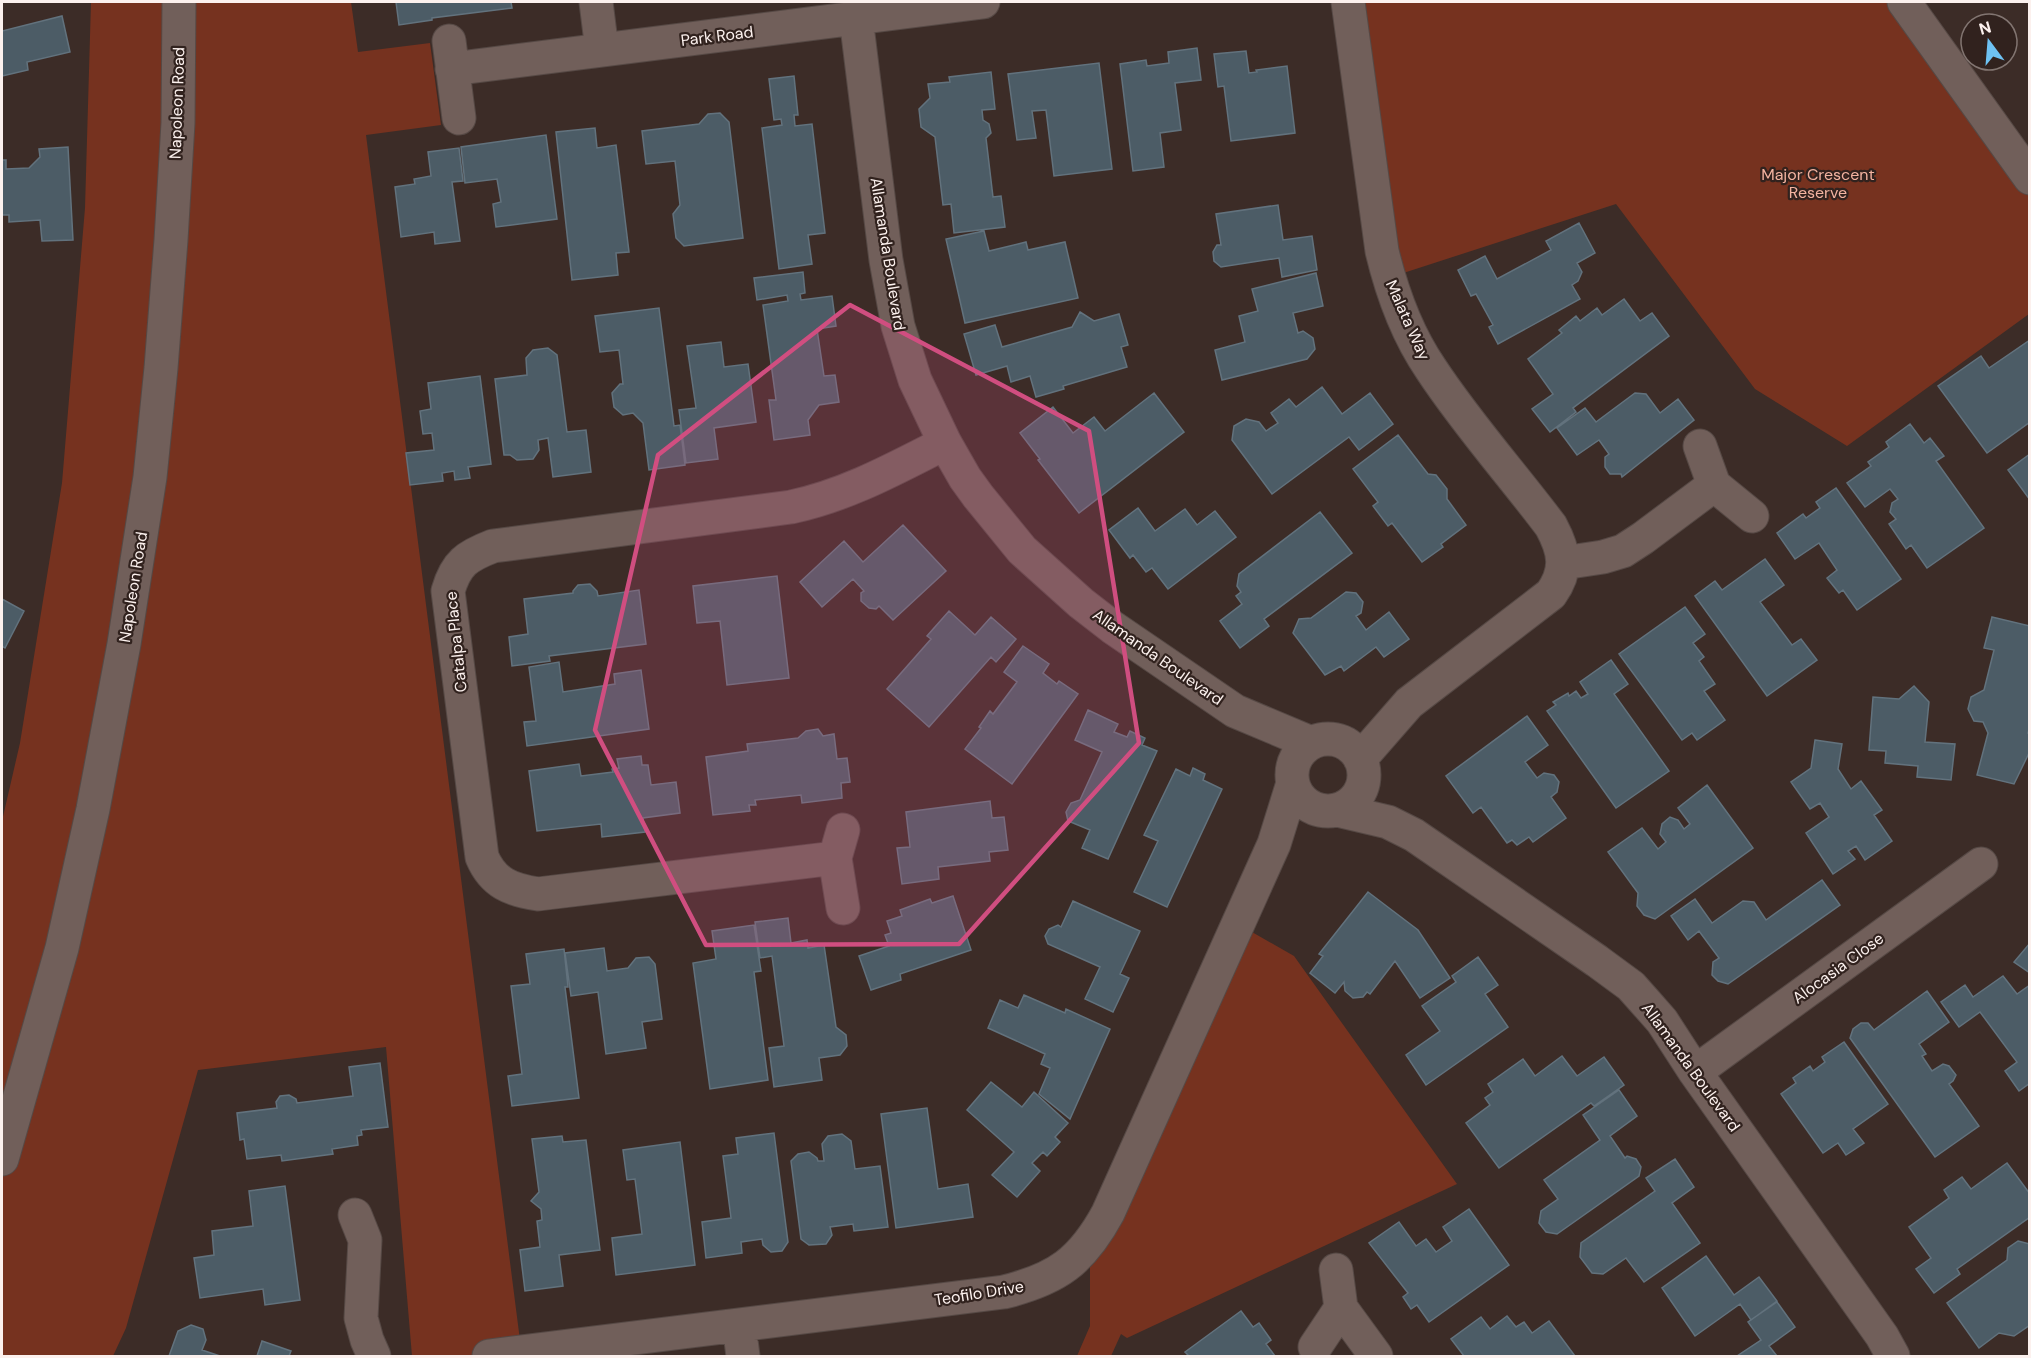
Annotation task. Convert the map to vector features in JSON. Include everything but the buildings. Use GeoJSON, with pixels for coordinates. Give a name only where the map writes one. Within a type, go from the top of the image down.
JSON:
{"type":"FeatureCollection","features":[{"type":"Feature","properties":{"kind":"street","name":"Napoleon Road"},"geometry":{"type":"LineString","coordinates":[[2,1160],[62,948],[91,821],[124,644],[150,477],[171,240],[178,123],[179,2]]}},
{"type":"Feature","properties":{"kind":"street"},"geometry":{"type":"LineString","coordinates":[[596,2],[602,50]]}},
{"type":"Feature","properties":{"kind":"street","name":"Park Road"},"geometry":{"type":"LineString","coordinates":[[459,118],[450,55],[602,50],[983,2]]}},
{"type":"Feature","properties":{"kind":"street","name":"Malata Way"},"geometry":{"type":"LineString","coordinates":[[1348,2],[1378,233],[1388,278],[1399,308],[1430,368],[1551,526],[1557,537],[1563,563]]}},
{"type":"Feature","properties":{"kind":"street"},"geometry":{"type":"LineString","coordinates":[[1904,2],[2030,178]]}},
{"type":"Feature","properties":{"kind":"street","name":"Allamanda Boulevard"},"geometry":{"type":"LineString","coordinates":[[855,18],[885,260],[894,308],[915,380],[945,443],[978,496],[1006,532],[1036,563],[1112,627],[1235,711],[1320,741]]}},
{"type":"Feature","properties":{"kind":"street","name":"Catalpa Place"},"geometry":{"type":"LineString","coordinates":[[843,908],[839,844],[538,894],[513,890],[504,883],[488,869],[482,857],[448,591],[453,575],[464,561],[475,552],[493,546],[813,502],[853,489],[945,443]]}},
{"type":"Feature","properties":{"kind":"street"},"geometry":{"type":"LineString","coordinates":[[1700,446],[1714,485],[1752,516]]}},
{"type":"Feature","properties":{"kind":"street"},"geometry":{"type":"LineString","coordinates":[[1320,741],[1348,745],[1355,751],[1362,770],[1360,792],[1354,800],[1328,810],[1308,805],[1299,797],[1292,778],[1293,765],[1297,756],[1320,741],[1409,703],[1551,594],[1562,573],[1563,563],[1623,551],[1714,485]]}},
{"type":"Feature","properties":{"kind":"street"},"geometry":{"type":"LineString","coordinates":[[1362,770],[1409,703]]}},
{"type":"Feature","properties":{"kind":"street","name":"Allamanda Boulevard"},"geometry":{"type":"LineString","coordinates":[[1235,711],[1292,778]]}},
{"type":"Feature","properties":{"kind":"street","name":"Allamanda Boulevard"},"geometry":{"type":"LineString","coordinates":[[1362,770],[1414,835]]}},
{"type":"Feature","properties":{"kind":"street","name":"Teofilo Drive"},"geometry":{"type":"LineString","coordinates":[[489,1356],[741,1341],[1004,1292],[1028,1286],[1061,1270],[1090,1244],[1108,1213],[1274,844],[1292,778]]}},
{"type":"Feature","properties":{"kind":"street","name":"Allamanda Boulevard"},"geometry":{"type":"LineString","coordinates":[[1328,810],[1388,822],[1414,835],[1631,986],[1662,1022],[1893,1350]]}},
{"type":"Feature","properties":{"kind":"street","name":"Teofilo Drive"},"geometry":{"type":"LineString","coordinates":[[1274,844],[1328,810]]}},
{"type":"Feature","properties":{"kind":"street","name":"Alocasia Close"},"geometry":{"type":"LineString","coordinates":[[1695,1071],[1982,864]]}},
{"type":"Feature","properties":{"kind":"street"},"geometry":{"type":"LineString","coordinates":[[355,1215],[365,1240],[361,1318],[374,1356]]}},
{"type":"Feature","properties":{"kind":"street"},"geometry":{"type":"LineString","coordinates":[[1336,1270],[1341,1308],[1376,1356]]}},
{"type":"Feature","properties":{"kind":"street"},"geometry":{"type":"LineString","coordinates":[[1315,1347],[1341,1308]]}},
{"type":"Feature","properties":{"kind":"highlighted area"},"geometry":{"type":"Polygon","coordinates":[[[850,305],[1089,431],[1139,743],[959,944],[706,945],[595,730],[658,455],[850,305]]]}},
{"type":"Feature","properties":{"kind":"green space"},"geometry":{"type":"Polygon","coordinates":[[[91,2],[351,2],[358,52],[430,43],[441,125],[366,135],[522,1356],[412,1356],[386,1047],[198,1070],[126,1328],[113,1356],[2,1356],[2,821],[20,743],[62,483],[85,208],[91,2]]]}},
{"type":"Feature","properties":{"kind":"green space","name":"Major Crescent Reserve"},"geometry":{"type":"Polygon","coordinates":[[[1348,2],[1904,2],[2029,178],[2029,314],[1847,446],[1755,389],[1616,204],[1388,278],[1348,2]]]}},
{"type":"Feature","properties":{"kind":"green space"},"geometry":{"type":"Polygon","coordinates":[[[1238,924],[1294,956],[1457,1184],[1127,1338],[1121,1334],[1111,1356],[1077,1356],[1090,1326],[1090,1244],[1238,924]]]}}]}
